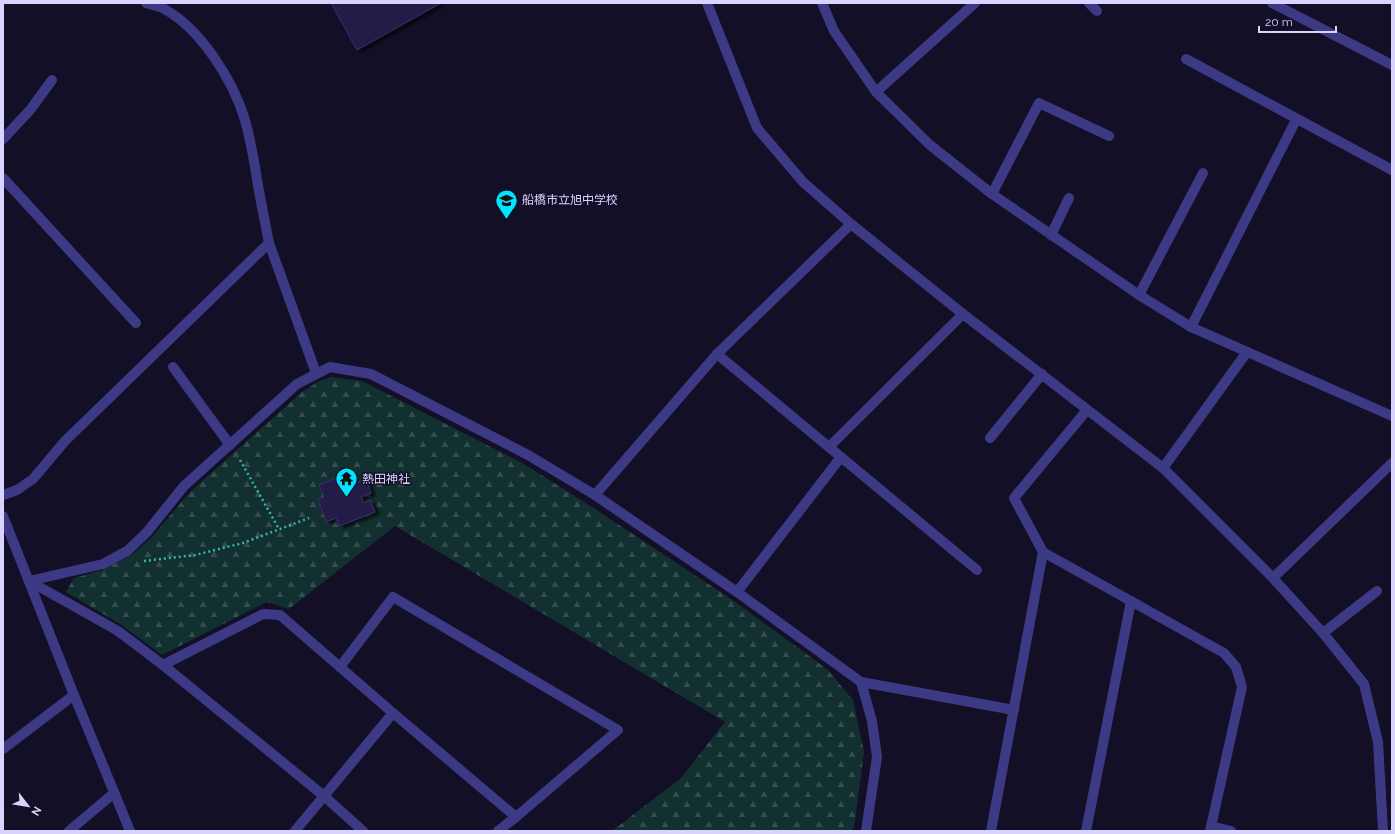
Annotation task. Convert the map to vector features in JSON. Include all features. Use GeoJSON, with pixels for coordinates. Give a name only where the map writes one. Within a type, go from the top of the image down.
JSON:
{"type":"FeatureCollection","features":[{"type":"Feature","properties":{"kind":"street"},"geometry":{"type":"LineString","coordinates":[[146,3],[166,9],[190,29],[217,62],[230,84],[244,117],[269,243],[316,373]]}},
{"type":"Feature","properties":{"kind":"street"},"geometry":{"type":"LineString","coordinates":[[707,3],[757,128],[803,182],[851,224],[963,314],[1164,468],[1273,578],[1323,633],[1364,684],[1378,742],[1383,831]]}},
{"type":"Feature","properties":{"kind":"street"},"geometry":{"type":"LineString","coordinates":[[822,3],[834,31],[876,92],[930,145],[992,194],[1190,327],[1392,416]]}},
{"type":"Feature","properties":{"kind":"street"},"geometry":{"type":"LineString","coordinates":[[876,92],[975,3]]}},
{"type":"Feature","properties":{"kind":"street"},"geometry":{"type":"LineString","coordinates":[[1089,3],[1097,11]]}},
{"type":"Feature","properties":{"kind":"street"},"geometry":{"type":"LineString","coordinates":[[1272,3],[1392,65]]}},
{"type":"Feature","properties":{"kind":"street"},"geometry":{"type":"LineString","coordinates":[[1186,59],[1296,120],[1392,170]]}},
{"type":"Feature","properties":{"kind":"street"},"geometry":{"type":"LineString","coordinates":[[3,139],[30,110],[52,80]]}},
{"type":"Feature","properties":{"kind":"street"},"geometry":{"type":"LineString","coordinates":[[992,194],[1039,103],[1109,136]]}},
{"type":"Feature","properties":{"kind":"street"},"geometry":{"type":"LineString","coordinates":[[1190,327],[1296,120]]}},
{"type":"Feature","properties":{"kind":"street"},"geometry":{"type":"LineString","coordinates":[[1139,294],[1203,173]]}},
{"type":"Feature","properties":{"kind":"street"},"geometry":{"type":"LineString","coordinates":[[3,178],[136,323]]}},
{"type":"Feature","properties":{"kind":"street"},"geometry":{"type":"LineString","coordinates":[[1051,234],[1069,198]]}},
{"type":"Feature","properties":{"kind":"street"},"geometry":{"type":"LineString","coordinates":[[595,495],[717,354],[851,224]]}},
{"type":"Feature","properties":{"kind":"street"},"geometry":{"type":"LineString","coordinates":[[3,495],[18,490],[33,479],[65,441],[269,243]]}},
{"type":"Feature","properties":{"kind":"street"},"geometry":{"type":"LineString","coordinates":[[829,447],[963,314]]}},
{"type":"Feature","properties":{"kind":"street"},"geometry":{"type":"LineString","coordinates":[[1164,468],[1247,352]]}},
{"type":"Feature","properties":{"kind":"street"},"geometry":{"type":"LineString","coordinates":[[717,354],[978,570]]}},
{"type":"Feature","properties":{"kind":"street"},"geometry":{"type":"LineString","coordinates":[[173,367],[230,444]]}},
{"type":"Feature","properties":{"kind":"street"},"geometry":{"type":"LineString","coordinates":[[29,581],[103,564],[127,551],[147,532],[184,486],[230,444],[297,384],[330,367],[371,374],[528,455],[595,495],[737,592],[861,682],[1014,710]]}},
{"type":"Feature","properties":{"kind":"street"},"geometry":{"type":"LineString","coordinates":[[990,438],[1042,374]]}},
{"type":"Feature","properties":{"kind":"street"},"geometry":{"type":"LineString","coordinates":[[1087,410],[1014,498],[1043,552],[1224,653],[1236,667],[1242,687],[1211,829],[1231,831]]}},
{"type":"Feature","properties":{"kind":"street"},"geometry":{"type":"LineString","coordinates":[[737,592],[841,457]]}},
{"type":"Feature","properties":{"kind":"street"},"geometry":{"type":"LineString","coordinates":[[1273,578],[1392,464]]}},
{"type":"Feature","properties":{"kind":"street"},"geometry":{"type":"LineString","coordinates":[[3,516],[130,831]]}},
{"type":"Feature","properties":{"kind":"street"},"geometry":{"type":"LineString","coordinates":[[991,831],[1043,552]]}},
{"type":"Feature","properties":{"kind":"street"},"geometry":{"type":"LineString","coordinates":[[29,581],[118,631],[163,664],[324,796],[362,831]]}},
{"type":"Feature","properties":{"kind":"street"},"geometry":{"type":"LineString","coordinates":[[1323,633],[1378,591]]}},
{"type":"Feature","properties":{"kind":"street"},"geometry":{"type":"LineString","coordinates":[[340,667],[393,597],[618,730],[498,831]]}},
{"type":"Feature","properties":{"kind":"street"},"geometry":{"type":"LineString","coordinates":[[1086,831],[1131,601]]}},
{"type":"Feature","properties":{"kind":"street"},"geometry":{"type":"LineString","coordinates":[[163,664],[263,614],[280,615],[516,817]]}},
{"type":"Feature","properties":{"kind":"street"},"geometry":{"type":"LineString","coordinates":[[861,682],[872,721],[877,757],[866,831]]}},
{"type":"Feature","properties":{"kind":"street"},"geometry":{"type":"LineString","coordinates":[[3,749],[74,695]]}},
{"type":"Feature","properties":{"kind":"street"},"geometry":{"type":"LineString","coordinates":[[295,831],[393,713]]}},
{"type":"Feature","properties":{"kind":"street"},"geometry":{"type":"LineString","coordinates":[[69,831],[114,793]]}},
{"type":"Feature","properties":{"kind":"path"},"geometry":{"type":"LineString","coordinates":[[230,444],[279,529]]}},
{"type":"Feature","properties":{"kind":"path"},"geometry":{"type":"LineString","coordinates":[[136,562],[195,555],[243,543],[309,518]]}},
{"type":"Feature","properties":{"kind":"green space"},"geometry":{"type":"Polygon","coordinates":[[[332,377],[362,381],[524,464],[731,599],[827,669],[853,700],[864,752],[854,828],[851,831],[612,831],[681,778],[725,722],[395,526],[289,609],[267,602],[162,655],[120,624],[66,592],[74,578],[102,570],[130,556],[150,539],[190,492],[302,392],[319,381],[332,377]]]}},
{"type":"Feature","properties":{"kind":"building"},"geometry":{"type":"Polygon","coordinates":[[[331,3],[441,3],[357,50],[331,3]]]}},
{"type":"Feature","properties":{"kind":"building"},"geometry":{"type":"Polygon","coordinates":[[[351,472],[356,483],[366,479],[371,493],[361,497],[364,503],[370,500],[375,512],[339,526],[336,518],[326,522],[318,499],[324,497],[319,485],[351,472]]]}},
{"type":"Feature","properties":{"kind":"place","name":"船橋市立旭中学校"},"geometry":{"type":"Point","coordinates":[507,220]}},
{"type":"Feature","properties":{"kind":"place","name":"熱田神社"},"geometry":{"type":"Point","coordinates":[346,498]}}]}
